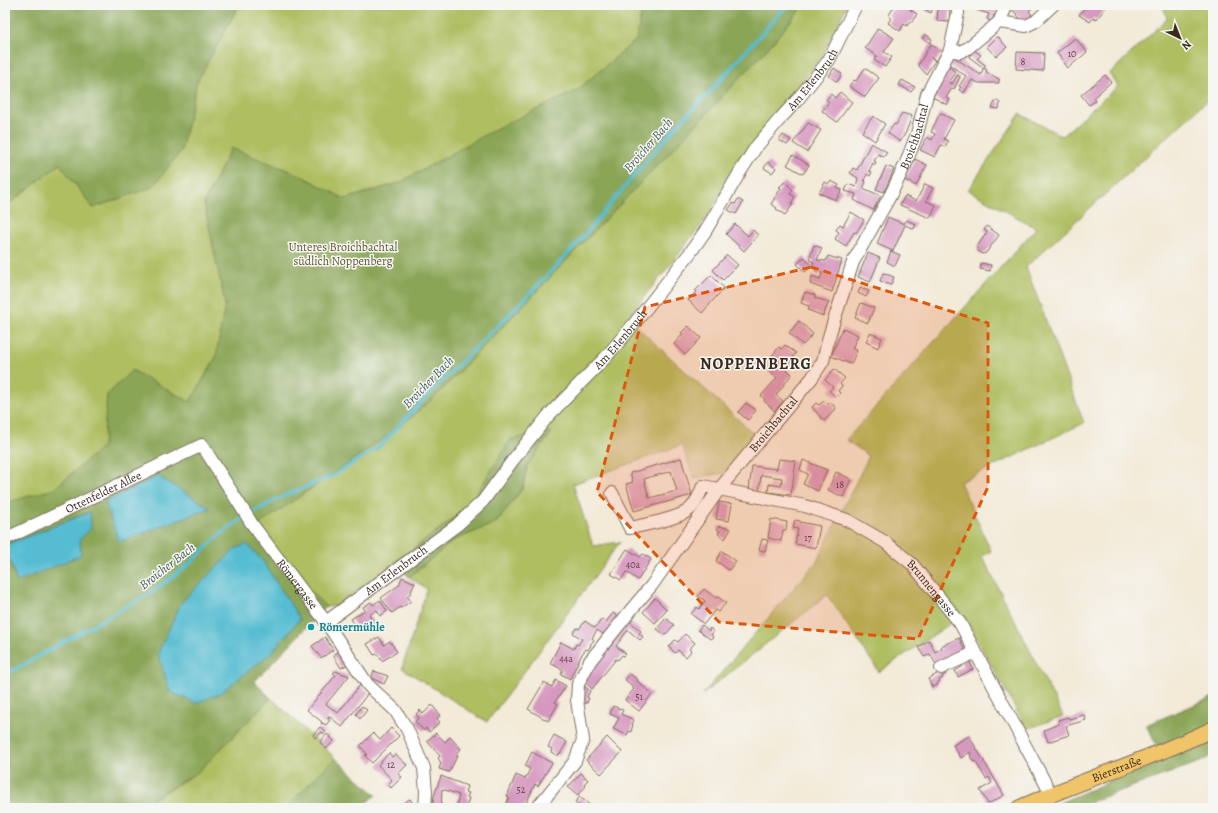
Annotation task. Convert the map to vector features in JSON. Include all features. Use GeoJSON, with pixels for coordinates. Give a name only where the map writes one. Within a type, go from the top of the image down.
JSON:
{"type":"FeatureCollection","features":[{"type":"Feature","properties":{"kind":"main road","name":"Bierstraße"},"geometry":{"type":"LineString","coordinates":[[1019,808],[1051,794],[1188,741],[1213,729]]}},
{"type":"Feature","properties":{"kind":"street","name":"Am Erlenbruch"},"geometry":{"type":"LineString","coordinates":[[326,622],[457,525],[483,501],[513,460],[544,422],[630,330],[706,230],[756,147],[798,99],[829,60],[856,5]]}},
{"type":"Feature","properties":{"kind":"street","name":"Broichbachtal"},"geometry":{"type":"LineString","coordinates":[[538,808],[575,761],[584,740],[577,700],[578,684],[587,667],[652,585],[720,488],[812,378],[823,361],[830,333],[853,262],[890,196],[906,163],[917,134],[927,94],[950,50],[958,12],[958,5]]}},
{"type":"Feature","properties":{"kind":"street"},"geometry":{"type":"LineString","coordinates":[[950,50],[960,52],[968,48],[999,22],[1007,5]]}},
{"type":"Feature","properties":{"kind":"street"},"geometry":{"type":"LineString","coordinates":[[999,22],[1026,26],[1036,21],[1053,5]]}},
{"type":"Feature","properties":{"kind":"street","name":"Römergasse"},"geometry":{"type":"LineString","coordinates":[[202,445],[243,511],[326,622],[368,685],[395,710],[406,729],[424,768],[426,792],[425,808]]}},
{"type":"Feature","properties":{"kind":"street","name":"Ottenfelder Allee"},"geometry":{"type":"LineString","coordinates":[[5,539],[202,445]]}},
{"type":"Feature","properties":{"kind":"street","name":"Brunnengasse"},"geometry":{"type":"LineString","coordinates":[[612,492],[630,528],[679,516],[691,509],[697,501],[703,486],[720,488],[805,506],[847,520],[885,542],[912,564],[960,622],[1051,794]]}},
{"type":"Feature","properties":{"kind":"street"},"geometry":{"type":"LineString","coordinates":[[941,668],[976,652]]}},
{"type":"Feature","properties":{"kind":"highlighted area"},"geometry":{"type":"Polygon","coordinates":[[[811,267],[988,323],[988,487],[918,639],[719,622],[597,492],[645,307],[811,267]]]}},
{"type":"Feature","properties":{"kind":"green space","name":"Unteres Broichbachtal südlich Noppenberg"},"geometry":{"type":"Polygon","coordinates":[[[5,5],[847,5],[823,55],[732,175],[708,216],[627,318],[754,434],[724,473],[694,478],[682,445],[573,484],[593,546],[620,542],[487,722],[402,668],[427,589],[409,577],[453,541],[497,522],[523,488],[527,466],[551,433],[475,496],[458,515],[336,606],[327,607],[317,601],[5,718],[5,5]]]}},
{"type":"Feature","properties":{"kind":"green space"},"geometry":{"type":"Polygon","coordinates":[[[5,5],[257,5],[238,7],[197,82],[181,151],[153,187],[93,208],[60,164],[9,204],[5,204],[5,5]]]}},
{"type":"Feature","properties":{"kind":"green space"},"geometry":{"type":"Polygon","coordinates":[[[643,5],[804,5],[768,48],[677,145],[435,397],[392,433],[251,530],[326,607],[254,682],[271,698],[198,772],[138,808],[5,808],[5,548],[17,581],[80,539],[90,512],[5,545],[5,503],[54,489],[103,446],[107,395],[132,370],[190,402],[216,357],[225,304],[204,203],[231,148],[300,175],[345,199],[399,183],[501,126],[576,91],[636,40],[643,5]],[[158,476],[119,542],[210,508],[158,476]]]}},
{"type":"Feature","properties":{"kind":"green space"},"geometry":{"type":"Polygon","coordinates":[[[1163,5],[1213,5],[1213,95],[1026,267],[1084,423],[960,482],[991,551],[982,556],[1063,716],[1027,729],[963,615],[879,672],[827,595],[703,694],[817,561],[869,456],[846,440],[1036,228],[968,190],[1020,114],[1062,136],[1118,86],[1109,74],[1167,19],[1163,5]]]}},
{"type":"Feature","properties":{"kind":"green space"},"geometry":{"type":"Polygon","coordinates":[[[552,432],[527,466],[523,487],[497,522],[453,541],[409,577],[396,562],[458,515],[475,496],[511,439],[552,432]]]}},
{"type":"Feature","properties":{"kind":"green space"},"geometry":{"type":"Polygon","coordinates":[[[1213,697],[1213,755],[1200,762],[1098,799],[1079,808],[1048,808],[1163,758],[1146,725],[1213,697]]]}},
{"type":"Feature","properties":{"kind":"green space"},"geometry":{"type":"Polygon","coordinates":[[[271,698],[335,758],[285,808],[138,808],[198,772],[271,698]]]}},
{"type":"Feature","properties":{"kind":"green space"},"geometry":{"type":"Polygon","coordinates":[[[335,758],[376,795],[359,808],[285,808],[335,758]]]}},
{"type":"Feature","properties":{"kind":"water"},"geometry":{"type":"Polygon","coordinates":[[[158,476],[210,508],[119,542],[105,502],[158,476]]]}},
{"type":"Feature","properties":{"kind":"water"},"geometry":{"type":"Polygon","coordinates":[[[90,512],[91,528],[80,539],[81,555],[17,582],[5,545],[90,512]]]}},
{"type":"Feature","properties":{"kind":"water"},"geometry":{"type":"Polygon","coordinates":[[[247,544],[262,560],[300,619],[270,654],[219,694],[196,703],[170,692],[158,653],[181,603],[235,549],[247,544]]]}},
{"type":"Feature","properties":{"kind":"building"},"geometry":{"type":"Polygon","coordinates":[[[895,5],[903,5],[917,14],[912,22],[910,21],[907,26],[904,24],[900,31],[888,23],[891,18],[889,15],[895,5]]]}},
{"type":"Feature","properties":{"kind":"building"},"geometry":{"type":"Polygon","coordinates":[[[924,5],[934,5],[931,13],[922,8],[924,5]]]}},
{"type":"Feature","properties":{"kind":"building"},"geometry":{"type":"Polygon","coordinates":[[[972,5],[992,5],[999,8],[996,16],[994,15],[992,22],[987,19],[989,14],[970,8],[972,5]]]}},
{"type":"Feature","properties":{"kind":"building"},"geometry":{"type":"Polygon","coordinates":[[[1017,5],[1031,5],[1033,7],[1029,11],[1032,15],[1023,22],[1012,9],[1017,5]]]}},
{"type":"Feature","properties":{"kind":"building"},"geometry":{"type":"Polygon","coordinates":[[[1087,5],[1107,6],[1096,20],[1093,18],[1090,22],[1079,15],[1087,5]]]}},
{"type":"Feature","properties":{"kind":"building"},"geometry":{"type":"Polygon","coordinates":[[[938,8],[950,9],[949,22],[937,21],[938,8]]]}},
{"type":"Feature","properties":{"kind":"building"},"geometry":{"type":"Polygon","coordinates":[[[878,28],[894,38],[884,52],[892,57],[885,67],[874,60],[877,56],[865,48],[878,28]]]}},
{"type":"Feature","properties":{"kind":"building"},"geometry":{"type":"Polygon","coordinates":[[[925,34],[932,39],[930,43],[922,38],[925,34]]]}},
{"type":"Feature","properties":{"kind":"building"},"geometry":{"type":"Polygon","coordinates":[[[997,37],[999,37],[1007,47],[996,57],[987,47],[997,37]]]}},
{"type":"Feature","properties":{"kind":"building"},"geometry":{"type":"Polygon","coordinates":[[[1075,38],[1087,52],[1068,68],[1057,53],[1075,38]]]}},
{"type":"Feature","properties":{"kind":"building"},"geometry":{"type":"Polygon","coordinates":[[[931,44],[942,52],[936,61],[931,57],[935,61],[926,74],[918,65],[931,44]]]}},
{"type":"Feature","properties":{"kind":"building"},"geometry":{"type":"Polygon","coordinates":[[[974,50],[981,55],[977,59],[985,65],[984,68],[969,57],[974,50]]]}},
{"type":"Feature","properties":{"kind":"building"},"geometry":{"type":"Polygon","coordinates":[[[1017,52],[1044,53],[1043,71],[1016,69],[1017,52]]]}},
{"type":"Feature","properties":{"kind":"building"},"geometry":{"type":"Polygon","coordinates":[[[952,56],[981,75],[983,68],[987,70],[986,72],[999,79],[999,83],[979,83],[972,80],[964,93],[959,90],[961,87],[959,86],[966,76],[948,64],[952,56]]]}},
{"type":"Feature","properties":{"kind":"building"},"geometry":{"type":"Polygon","coordinates":[[[947,66],[956,72],[949,83],[952,84],[957,75],[960,77],[954,89],[952,88],[946,98],[950,99],[947,105],[933,97],[938,87],[935,85],[947,66]]]}},
{"type":"Feature","properties":{"kind":"building"},"geometry":{"type":"Polygon","coordinates":[[[834,68],[842,74],[837,82],[829,76],[834,68]]]}},
{"type":"Feature","properties":{"kind":"building"},"geometry":{"type":"Polygon","coordinates":[[[865,68],[879,78],[865,97],[849,86],[854,80],[856,81],[865,68]]]}},
{"type":"Feature","properties":{"kind":"building"},"geometry":{"type":"Polygon","coordinates":[[[1105,75],[1111,82],[1093,98],[1095,101],[1089,105],[1081,95],[1105,75]]]}},
{"type":"Feature","properties":{"kind":"building"},"geometry":{"type":"Polygon","coordinates":[[[902,80],[915,87],[911,92],[899,85],[902,80]]]}},
{"type":"Feature","properties":{"kind":"building"},"geometry":{"type":"Polygon","coordinates":[[[840,92],[852,102],[837,122],[822,111],[829,102],[826,100],[831,94],[835,98],[840,92]]]}},
{"type":"Feature","properties":{"kind":"building"},"geometry":{"type":"Polygon","coordinates":[[[996,100],[1000,103],[999,109],[992,108],[996,100]]]}},
{"type":"Feature","properties":{"kind":"building"},"geometry":{"type":"Polygon","coordinates":[[[902,113],[912,116],[906,132],[900,142],[888,133],[894,124],[896,125],[902,113]]]}},
{"type":"Feature","properties":{"kind":"building"},"geometry":{"type":"Polygon","coordinates":[[[940,113],[954,120],[944,139],[948,141],[945,147],[941,145],[935,157],[920,150],[927,137],[932,140],[935,134],[931,132],[940,113]]]}},
{"type":"Feature","properties":{"kind":"building"},"geometry":{"type":"Polygon","coordinates":[[[873,116],[885,124],[875,141],[862,132],[873,116]]]}},
{"type":"Feature","properties":{"kind":"building"},"geometry":{"type":"Polygon","coordinates":[[[808,123],[821,130],[807,152],[793,143],[808,123]]]}},
{"type":"Feature","properties":{"kind":"building"},"geometry":{"type":"Polygon","coordinates":[[[783,135],[791,140],[787,145],[779,140],[783,135]]]}},
{"type":"Feature","properties":{"kind":"building"},"geometry":{"type":"Polygon","coordinates":[[[871,143],[887,152],[884,157],[878,154],[874,161],[876,162],[875,165],[873,163],[869,171],[872,172],[870,176],[867,174],[864,180],[866,182],[863,188],[881,196],[873,210],[854,200],[856,194],[845,191],[848,184],[856,187],[858,178],[850,173],[853,168],[857,170],[871,143]]]}},
{"type":"Feature","properties":{"kind":"building"},"geometry":{"type":"Polygon","coordinates":[[[793,155],[809,165],[803,174],[787,165],[793,155]]]}},
{"type":"Feature","properties":{"kind":"building"},"geometry":{"type":"Polygon","coordinates":[[[915,159],[927,165],[916,186],[905,180],[915,159]]]}},
{"type":"Feature","properties":{"kind":"building"},"geometry":{"type":"Polygon","coordinates":[[[768,162],[776,168],[772,173],[764,168],[768,162]]]}},
{"type":"Feature","properties":{"kind":"building"},"geometry":{"type":"Polygon","coordinates":[[[886,166],[894,169],[884,192],[876,189],[886,166]]]}},
{"type":"Feature","properties":{"kind":"building"},"geometry":{"type":"Polygon","coordinates":[[[831,181],[839,185],[837,188],[842,190],[836,200],[819,193],[825,182],[829,184],[831,181]]]}},
{"type":"Feature","properties":{"kind":"building"},"geometry":{"type":"Polygon","coordinates":[[[785,182],[793,190],[790,194],[795,197],[791,203],[793,204],[785,215],[771,204],[781,188],[779,187],[785,182]]]}},
{"type":"Feature","properties":{"kind":"building"},"geometry":{"type":"Polygon","coordinates":[[[925,184],[933,188],[926,201],[936,205],[930,218],[900,205],[905,196],[916,201],[925,184]]]}},
{"type":"Feature","properties":{"kind":"building"},"geometry":{"type":"Polygon","coordinates":[[[738,199],[743,202],[736,214],[728,210],[738,199]]]}},
{"type":"Feature","properties":{"kind":"building"},"geometry":{"type":"Polygon","coordinates":[[[851,212],[864,220],[856,233],[854,232],[846,246],[835,239],[839,232],[836,230],[840,224],[843,226],[851,212]]]}},
{"type":"Feature","properties":{"kind":"building"},"geometry":{"type":"Polygon","coordinates":[[[888,217],[904,224],[906,220],[916,224],[914,229],[905,225],[893,251],[877,244],[888,217]]]}},
{"type":"Feature","properties":{"kind":"building"},"geometry":{"type":"Polygon","coordinates":[[[735,224],[748,236],[753,230],[758,235],[744,251],[726,234],[735,224]]]}},
{"type":"Feature","properties":{"kind":"building"},"geometry":{"type":"Polygon","coordinates":[[[987,226],[999,235],[986,253],[982,254],[978,251],[977,247],[987,232],[984,230],[987,226]]]}},
{"type":"Feature","properties":{"kind":"building"},"geometry":{"type":"Polygon","coordinates":[[[814,245],[822,248],[817,260],[826,261],[828,256],[842,260],[832,292],[810,284],[812,276],[820,279],[822,273],[817,272],[812,266],[814,262],[809,260],[814,245]]]}},
{"type":"Feature","properties":{"kind":"building"},"geometry":{"type":"Polygon","coordinates":[[[891,251],[900,255],[895,266],[887,262],[891,251]]]}},
{"type":"Feature","properties":{"kind":"building"},"geometry":{"type":"Polygon","coordinates":[[[868,253],[880,258],[870,282],[858,277],[868,253]]]}},
{"type":"Feature","properties":{"kind":"building"},"geometry":{"type":"Polygon","coordinates":[[[727,255],[738,265],[723,280],[713,270],[727,255]]]}},
{"type":"Feature","properties":{"kind":"building"},"geometry":{"type":"Polygon","coordinates":[[[804,257],[812,266],[805,272],[797,264],[804,257]]]}},
{"type":"Feature","properties":{"kind":"building"},"geometry":{"type":"Polygon","coordinates":[[[981,263],[991,265],[990,271],[980,269],[981,263]]]}},
{"type":"Feature","properties":{"kind":"building"},"geometry":{"type":"Polygon","coordinates":[[[883,273],[894,277],[891,285],[880,281],[883,273]]]}},
{"type":"Feature","properties":{"kind":"building"},"geometry":{"type":"Polygon","coordinates":[[[711,275],[724,288],[702,313],[688,300],[711,275]]]}},
{"type":"Feature","properties":{"kind":"building"},"geometry":{"type":"Polygon","coordinates":[[[860,288],[869,291],[866,297],[858,293],[860,288]]]}},
{"type":"Feature","properties":{"kind":"building"},"geometry":{"type":"Polygon","coordinates":[[[805,292],[815,295],[815,298],[829,302],[823,316],[808,310],[809,306],[801,303],[805,292]]]}},
{"type":"Feature","properties":{"kind":"building"},"geometry":{"type":"Polygon","coordinates":[[[861,303],[874,308],[868,323],[855,318],[861,303]]]}},
{"type":"Feature","properties":{"kind":"building"},"geometry":{"type":"Polygon","coordinates":[[[799,321],[813,334],[803,345],[789,333],[799,321]]]}},
{"type":"Feature","properties":{"kind":"building"},"geometry":{"type":"Polygon","coordinates":[[[688,326],[701,338],[685,355],[674,344],[683,334],[681,333],[688,326]]]}},
{"type":"Feature","properties":{"kind":"building"},"geometry":{"type":"Polygon","coordinates":[[[843,328],[858,335],[852,349],[857,350],[851,364],[831,356],[843,328]]]}},
{"type":"Feature","properties":{"kind":"building"},"geometry":{"type":"Polygon","coordinates":[[[870,333],[882,338],[878,348],[866,342],[870,333]]]}},
{"type":"Feature","properties":{"kind":"building"},"geometry":{"type":"Polygon","coordinates":[[[785,345],[796,353],[785,368],[792,374],[776,395],[783,401],[775,411],[764,401],[765,399],[761,396],[777,378],[768,371],[775,362],[770,358],[779,347],[781,349],[785,345]]]}},
{"type":"Feature","properties":{"kind":"building"},"geometry":{"type":"Polygon","coordinates":[[[834,369],[845,378],[840,384],[842,386],[838,391],[840,393],[836,397],[829,391],[833,387],[825,380],[834,369]]]}},
{"type":"Feature","properties":{"kind":"building"},"geometry":{"type":"Polygon","coordinates":[[[824,401],[829,404],[832,403],[836,409],[824,421],[812,407],[816,403],[819,405],[824,401]]]}},
{"type":"Feature","properties":{"kind":"building"},"geometry":{"type":"Polygon","coordinates":[[[746,403],[756,410],[748,420],[738,412],[746,403]]]}},
{"type":"Feature","properties":{"kind":"building"},"geometry":{"type":"Polygon","coordinates":[[[681,458],[692,495],[634,511],[626,484],[633,482],[630,473],[681,458]],[[671,471],[644,479],[649,498],[677,491],[671,471]]]}},
{"type":"Feature","properties":{"kind":"building"},"geometry":{"type":"Polygon","coordinates":[[[779,459],[796,461],[791,495],[768,492],[769,484],[781,486],[782,478],[761,475],[759,491],[749,490],[752,466],[777,469],[779,459]]]}},
{"type":"Feature","properties":{"kind":"building"},"geometry":{"type":"Polygon","coordinates":[[[803,460],[827,470],[818,491],[803,484],[808,474],[800,470],[803,460]]]}},
{"type":"Feature","properties":{"kind":"building"},"geometry":{"type":"Polygon","coordinates":[[[836,472],[851,479],[843,497],[828,490],[836,472]]]}},
{"type":"Feature","properties":{"kind":"building"},"geometry":{"type":"Polygon","coordinates":[[[719,502],[732,504],[729,521],[716,519],[719,502]]]}},
{"type":"Feature","properties":{"kind":"building"},"geometry":{"type":"Polygon","coordinates":[[[771,519],[787,522],[786,530],[783,530],[781,541],[768,538],[771,519]]]}},
{"type":"Feature","properties":{"kind":"building"},"geometry":{"type":"Polygon","coordinates":[[[795,520],[820,526],[816,548],[795,544],[798,529],[793,528],[795,520]]]}},
{"type":"Feature","properties":{"kind":"building"},"geometry":{"type":"Polygon","coordinates":[[[719,526],[731,529],[725,539],[718,534],[720,531],[717,529],[719,526]]]}},
{"type":"Feature","properties":{"kind":"building"},"geometry":{"type":"Polygon","coordinates":[[[762,539],[768,540],[765,551],[759,550],[762,539]]]}},
{"type":"Feature","properties":{"kind":"building"},"geometry":{"type":"Polygon","coordinates":[[[627,549],[640,557],[643,554],[651,559],[638,580],[626,572],[621,580],[611,574],[627,549]]]}},
{"type":"Feature","properties":{"kind":"building"},"geometry":{"type":"Polygon","coordinates":[[[722,551],[736,561],[729,570],[716,561],[722,551]]]}},
{"type":"Feature","properties":{"kind":"building"},"geometry":{"type":"Polygon","coordinates":[[[402,577],[415,583],[410,594],[407,596],[411,601],[392,613],[381,598],[399,585],[402,577]]]}},
{"type":"Feature","properties":{"kind":"building"},"geometry":{"type":"Polygon","coordinates":[[[704,589],[726,603],[718,612],[715,610],[704,624],[691,614],[697,607],[699,609],[705,601],[698,596],[704,589]]]}},
{"type":"Feature","properties":{"kind":"building"},"geometry":{"type":"Polygon","coordinates":[[[655,598],[667,610],[655,623],[643,612],[655,598]]]}},
{"type":"Feature","properties":{"kind":"building"},"geometry":{"type":"Polygon","coordinates":[[[380,600],[387,611],[380,616],[377,610],[369,615],[374,622],[359,631],[351,619],[365,610],[363,607],[371,602],[373,605],[380,600]]]}},
{"type":"Feature","properties":{"kind":"building"},"geometry":{"type":"Polygon","coordinates":[[[613,613],[619,617],[606,636],[597,630],[592,638],[594,640],[588,650],[586,649],[582,654],[570,679],[561,674],[563,670],[550,663],[561,642],[574,649],[576,644],[578,645],[582,639],[573,633],[577,628],[579,629],[585,621],[595,628],[602,619],[606,622],[613,613]]]}},
{"type":"Feature","properties":{"kind":"building"},"geometry":{"type":"Polygon","coordinates":[[[666,618],[674,625],[665,635],[657,629],[666,618]]]}},
{"type":"Feature","properties":{"kind":"building"},"geometry":{"type":"Polygon","coordinates":[[[627,619],[641,631],[639,633],[643,637],[640,640],[628,630],[616,646],[626,654],[624,656],[622,655],[618,660],[616,659],[592,689],[583,680],[584,676],[606,651],[604,649],[627,619]]]}},
{"type":"Feature","properties":{"kind":"building"},"geometry":{"type":"Polygon","coordinates":[[[702,625],[709,631],[710,628],[714,632],[711,634],[713,637],[710,639],[698,630],[702,625]]]}},
{"type":"Feature","properties":{"kind":"building"},"geometry":{"type":"Polygon","coordinates":[[[685,634],[695,643],[689,649],[691,651],[686,657],[678,650],[675,653],[669,647],[675,640],[678,642],[685,634]]]}},
{"type":"Feature","properties":{"kind":"building"},"geometry":{"type":"Polygon","coordinates":[[[325,637],[333,650],[321,658],[312,646],[325,637]]]}},
{"type":"Feature","properties":{"kind":"building"},"geometry":{"type":"Polygon","coordinates":[[[379,637],[384,645],[390,641],[397,652],[382,661],[377,654],[374,655],[367,644],[379,637]]]}},
{"type":"Feature","properties":{"kind":"building"},"geometry":{"type":"Polygon","coordinates":[[[959,638],[966,652],[937,666],[930,654],[924,657],[918,647],[929,640],[935,652],[942,648],[941,646],[959,638]]]}},
{"type":"Feature","properties":{"kind":"building"},"geometry":{"type":"Polygon","coordinates":[[[340,651],[348,664],[341,668],[333,655],[340,651]]]}},
{"type":"Feature","properties":{"kind":"building"},"geometry":{"type":"Polygon","coordinates":[[[968,658],[973,669],[958,677],[955,671],[963,666],[960,661],[968,658]]]}},
{"type":"Feature","properties":{"kind":"building"},"geometry":{"type":"Polygon","coordinates":[[[944,670],[946,674],[939,680],[940,681],[937,683],[938,685],[932,687],[928,679],[944,670]]]}},
{"type":"Feature","properties":{"kind":"building"},"geometry":{"type":"Polygon","coordinates":[[[335,671],[349,676],[326,704],[338,713],[360,685],[369,692],[342,727],[329,716],[327,718],[330,720],[326,725],[323,723],[322,724],[322,722],[307,710],[336,675],[333,673],[335,671]]]}},
{"type":"Feature","properties":{"kind":"building"},"geometry":{"type":"Polygon","coordinates":[[[374,671],[388,676],[384,684],[371,678],[374,671]]]}},
{"type":"Feature","properties":{"kind":"building"},"geometry":{"type":"Polygon","coordinates":[[[630,674],[652,694],[639,711],[625,700],[634,689],[632,687],[633,686],[625,680],[630,674]]]}},
{"type":"Feature","properties":{"kind":"building"},"geometry":{"type":"Polygon","coordinates":[[[556,680],[566,686],[555,702],[558,704],[548,721],[528,709],[544,682],[552,687],[556,680]]]}},
{"type":"Feature","properties":{"kind":"building"},"geometry":{"type":"Polygon","coordinates":[[[581,683],[590,691],[587,697],[589,698],[587,703],[580,702],[581,683]]]}},
{"type":"Feature","properties":{"kind":"building"},"geometry":{"type":"Polygon","coordinates":[[[432,705],[440,715],[437,719],[440,722],[429,732],[426,728],[424,731],[415,721],[419,718],[416,714],[420,710],[423,714],[432,705]]]}},
{"type":"Feature","properties":{"kind":"building"},"geometry":{"type":"Polygon","coordinates":[[[362,706],[367,710],[360,719],[356,714],[362,706]]]}},
{"type":"Feature","properties":{"kind":"building"},"geometry":{"type":"Polygon","coordinates":[[[613,706],[623,710],[621,714],[634,720],[631,732],[629,731],[627,735],[613,729],[619,718],[610,714],[613,706]]]}},
{"type":"Feature","properties":{"kind":"building"},"geometry":{"type":"Polygon","coordinates":[[[1084,715],[1086,720],[1066,726],[1069,735],[1048,742],[1044,730],[1059,724],[1058,720],[1084,715]]]}},
{"type":"Feature","properties":{"kind":"building"},"geometry":{"type":"Polygon","coordinates":[[[320,727],[326,732],[324,734],[322,732],[315,738],[313,735],[320,727]]]}},
{"type":"Feature","properties":{"kind":"building"},"geometry":{"type":"Polygon","coordinates":[[[391,728],[399,736],[372,763],[365,756],[367,754],[360,746],[373,733],[380,740],[391,728]]]}},
{"type":"Feature","properties":{"kind":"building"},"geometry":{"type":"Polygon","coordinates":[[[436,733],[445,742],[450,737],[461,749],[456,753],[458,755],[449,772],[439,769],[441,763],[438,758],[440,756],[427,741],[436,733]]]}},
{"type":"Feature","properties":{"kind":"building"},"geometry":{"type":"Polygon","coordinates":[[[327,734],[334,741],[326,749],[320,742],[327,734]]]}},
{"type":"Feature","properties":{"kind":"building"},"geometry":{"type":"Polygon","coordinates":[[[554,735],[567,742],[558,756],[551,752],[552,749],[548,747],[554,735]]]}},
{"type":"Feature","properties":{"kind":"building"},"geometry":{"type":"Polygon","coordinates":[[[969,736],[1004,795],[988,804],[980,790],[992,783],[989,777],[986,779],[975,761],[974,762],[971,758],[970,752],[961,758],[953,745],[969,736]]]}},
{"type":"Feature","properties":{"kind":"building"},"geometry":{"type":"Polygon","coordinates":[[[607,737],[622,752],[601,774],[586,760],[607,737]]]}},
{"type":"Feature","properties":{"kind":"building"},"geometry":{"type":"Polygon","coordinates":[[[532,752],[552,763],[538,786],[535,784],[524,808],[508,808],[509,806],[506,805],[509,797],[507,796],[516,775],[525,779],[530,769],[525,766],[532,752]]]}},
{"type":"Feature","properties":{"kind":"building"},"geometry":{"type":"Polygon","coordinates":[[[389,753],[392,757],[395,754],[407,765],[398,774],[402,777],[391,788],[388,784],[392,780],[378,765],[389,753]]]}},
{"type":"Feature","properties":{"kind":"building"},"geometry":{"type":"Polygon","coordinates":[[[581,773],[588,780],[584,784],[586,786],[578,795],[568,787],[581,773]]]}},
{"type":"Feature","properties":{"kind":"building"},"geometry":{"type":"Polygon","coordinates":[[[441,776],[467,786],[465,792],[469,793],[467,797],[469,798],[466,808],[456,808],[459,795],[442,789],[441,808],[432,808],[434,796],[441,776]]]}},
{"type":"Feature","properties":{"kind":"building"},"geometry":{"type":"Polygon","coordinates":[[[580,797],[591,806],[589,808],[581,808],[575,802],[580,797]]]}},
{"type":"Feature","properties":{"kind":"building"},"geometry":{"type":"Polygon","coordinates":[[[410,799],[415,808],[395,808],[410,799]]]}},
{"type":"Feature","properties":{"kind":"waterway","name":"Broicher Bach"},"geometry":{"type":"LineString","coordinates":[[5,675],[154,591],[189,564],[221,534],[237,522],[275,500],[334,475],[380,446],[427,396],[523,301],[577,244],[651,155],[787,5]]}},
{"type":"Feature","properties":{"kind":"place","name":"Römermühle"},"geometry":{"type":"Point","coordinates":[311,627]}},
{"type":"Feature","properties":{"kind":"district","name":"NOPPENBERG"},"geometry":{"type":"Point","coordinates":[756,364]}}]}
